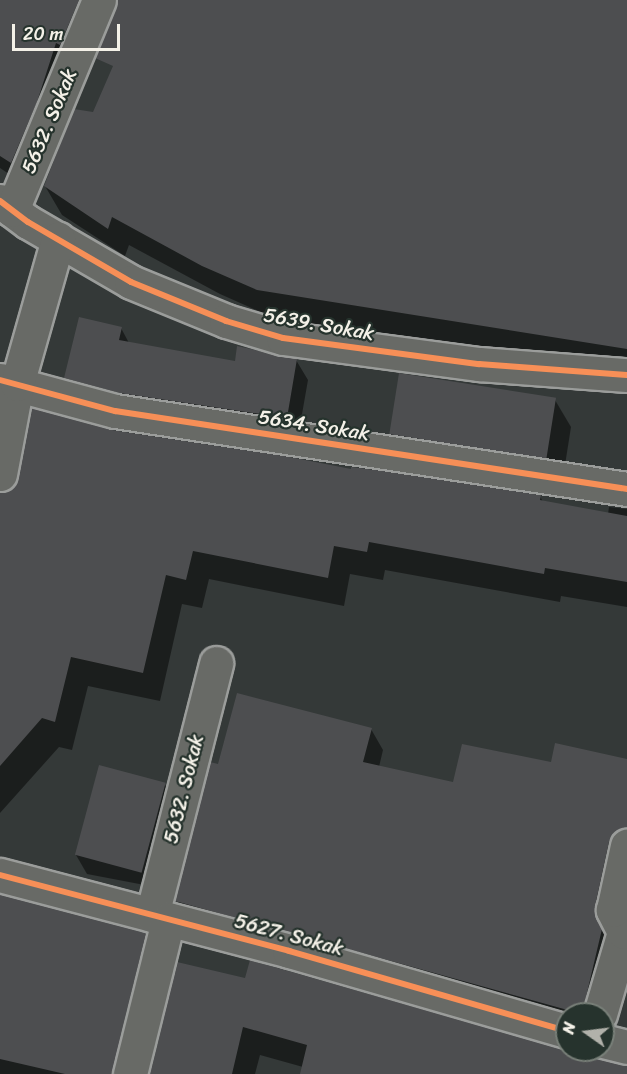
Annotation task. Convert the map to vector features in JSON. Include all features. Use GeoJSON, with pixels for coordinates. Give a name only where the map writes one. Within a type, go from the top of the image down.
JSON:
{"type":"FeatureCollection","features":[{"type":"Feature","properties":{"kind":"street","name":"5632. Sokak"},"geometry":{"type":"LineString","coordinates":[[6,205],[99,0]]}},
{"type":"Feature","properties":{"kind":"street","name":"5639. Sokak"},"geometry":{"type":"LineString","coordinates":[[6,205],[131,282],[226,321],[283,338],[479,364],[627,375]]}},
{"type":"Feature","properties":{"kind":"street"},"geometry":{"type":"LineString","coordinates":[[0,474],[8,382],[58,239]]}},
{"type":"Feature","properties":{"kind":"street","name":"5634. Sokak"},"geometry":{"type":"LineString","coordinates":[[8,382],[115,411],[627,489]]}},
{"type":"Feature","properties":{"kind":"street","name":"5632. Sokak"},"geometry":{"type":"LineString","coordinates":[[130,1074],[160,917],[216,663]]}},
{"type":"Feature","properties":{"kind":"street"},"geometry":{"type":"LineString","coordinates":[[604,1002],[624,932],[612,910],[627,846]]}},
{"type":"Feature","properties":{"kind":"street","name":"5627. Sokak"},"geometry":{"type":"LineString","coordinates":[[0,875],[288,951],[555,1028]]}},
{"type":"Feature","properties":{"kind":"building"},"geometry":{"type":"Polygon","coordinates":[[[0,0],[79,0],[60,45],[56,43],[37,102],[11,163],[0,156],[0,0]]]}},
{"type":"Feature","properties":{"kind":"building"},"geometry":{"type":"Polygon","coordinates":[[[117,0],[627,0],[627,349],[257,290],[202,266],[112,217],[108,229],[44,186],[74,109],[93,112],[113,66],[95,58],[117,0]]]}},
{"type":"Feature","properties":{"kind":"building"},"geometry":{"type":"Polygon","coordinates":[[[79,317],[122,327],[119,340],[235,361],[237,346],[297,359],[287,418],[119,393],[64,378],[79,317]]]}},
{"type":"Feature","properties":{"kind":"building"},"geometry":{"type":"Polygon","coordinates":[[[399,373],[556,398],[546,459],[389,434],[399,373]]]}},
{"type":"Feature","properties":{"kind":"building"},"geometry":{"type":"Polygon","coordinates":[[[32,408],[112,430],[285,456],[351,469],[351,467],[384,471],[541,495],[540,500],[627,516],[627,582],[545,568],[544,574],[369,542],[367,552],[334,546],[328,578],[193,551],[186,580],[166,575],[143,673],[71,657],[55,722],[42,718],[0,766],[0,492],[14,487],[18,478],[32,408]]]}},
{"type":"Feature","properties":{"kind":"building"},"geometry":{"type":"Polygon","coordinates":[[[237,693],[372,728],[363,762],[453,782],[462,744],[551,762],[555,743],[627,759],[627,828],[614,833],[609,842],[595,906],[602,929],[585,1002],[555,1002],[555,1007],[175,901],[210,762],[218,764],[237,693]]]}},
{"type":"Feature","properties":{"kind":"building"},"geometry":{"type":"Polygon","coordinates":[[[99,765],[166,783],[142,873],[75,855],[99,765]]]}},
{"type":"Feature","properties":{"kind":"building"},"geometry":{"type":"Polygon","coordinates":[[[0,894],[146,933],[112,1074],[65,1074],[0,1059],[0,894]]]}},
{"type":"Feature","properties":{"kind":"building"},"geometry":{"type":"Polygon","coordinates":[[[250,960],[555,1047],[555,1062],[612,1062],[627,1065],[627,1074],[300,1074],[307,1045],[243,1027],[232,1074],[149,1074],[177,962],[245,978],[250,960]]]}},
{"type":"Feature","properties":{"kind":"cycle path"},"geometry":{"type":"LineString","coordinates":[[0,201],[28,222],[131,282],[226,321],[283,338],[479,364],[627,375]]}},
{"type":"Feature","properties":{"kind":"cycle path"},"geometry":{"type":"LineString","coordinates":[[0,380],[115,411],[627,489]]}},
{"type":"Feature","properties":{"kind":"cycle path"},"geometry":{"type":"LineString","coordinates":[[0,875],[289,951],[555,1028]]}}]}
